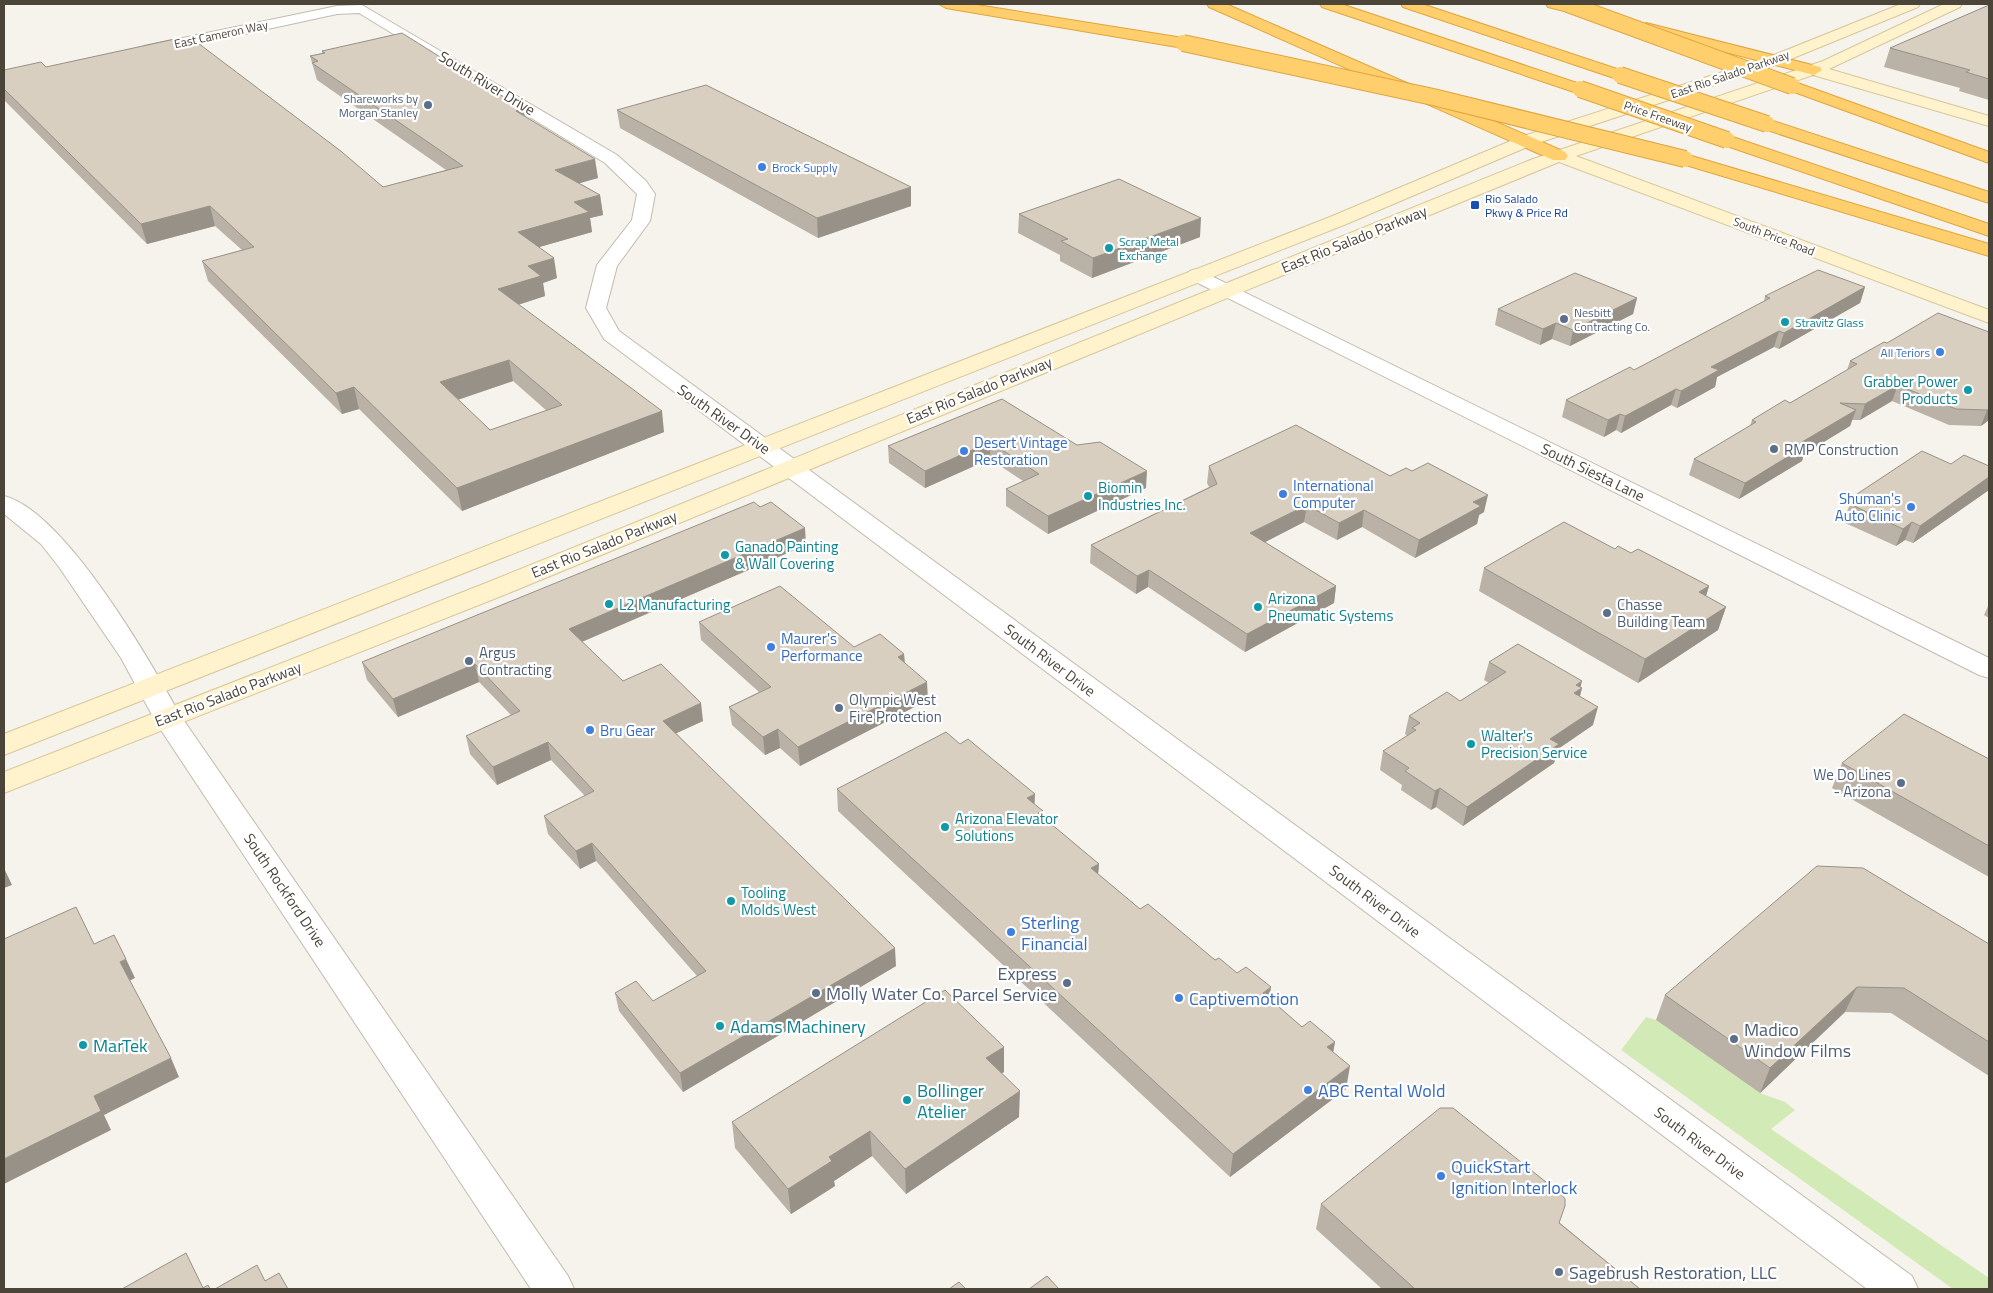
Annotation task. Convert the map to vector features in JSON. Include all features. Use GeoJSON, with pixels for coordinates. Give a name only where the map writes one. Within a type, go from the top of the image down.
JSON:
{"type":"FeatureCollection","features":[{"type":"Feature","properties":{"kind":"highway"},"geometry":{"type":"LineString","coordinates":[[946,4],[1188,40]]}},
{"type":"Feature","properties":{"kind":"highway"},"geometry":{"type":"LineString","coordinates":[[1034,4],[1394,88],[1685,160],[1989,250]]}},
{"type":"Feature","properties":{"kind":"highway"},"geometry":{"type":"LineString","coordinates":[[1214,4],[1560,156]]}},
{"type":"Feature","properties":{"kind":"highway","name":"Price Freeway"},"geometry":{"type":"LineString","coordinates":[[1327,4],[1989,230]]}},
{"type":"Feature","properties":{"kind":"highway","name":"Price Freeway"},"geometry":{"type":"LineString","coordinates":[[1408,4],[1989,198]]}},
{"type":"Feature","properties":{"kind":"highway"},"geometry":{"type":"LineString","coordinates":[[1553,4],[1814,70]]}},
{"type":"Feature","properties":{"kind":"highway"},"geometry":{"type":"LineString","coordinates":[[1568,4],[1989,158]]}},
{"type":"Feature","properties":{"kind":"highway"},"geometry":{"type":"LineString","coordinates":[[1595,4],[1792,86]]}},
{"type":"Feature","properties":{"kind":"main road","name":"East Rio Salado Parkway"},"geometry":{"type":"LineString","coordinates":[[4,745],[1198,275],[1384,201],[1526,141],[1775,60],[1913,4]]}},
{"type":"Feature","properties":{"kind":"main road","name":"East Rio Salado Parkway"},"geometry":{"type":"LineString","coordinates":[[4,783],[495,589],[791,467],[1560,156],[1814,70],[1932,10],[1955,4]]}},
{"type":"Feature","properties":{"kind":"main road"},"geometry":{"type":"LineString","coordinates":[[1814,70],[1989,121]]}},
{"type":"Feature","properties":{"kind":"main road","name":"South Price Road"},"geometry":{"type":"LineString","coordinates":[[1560,156],[1989,317]]}},
{"type":"Feature","properties":{"kind":"street","name":"East Cameron Way"},"geometry":{"type":"LineString","coordinates":[[134,53],[351,8]]}},
{"type":"Feature","properties":{"kind":"street","name":"South River Drive"},"geometry":{"type":"LineString","coordinates":[[351,8],[362,9],[568,132],[611,159],[640,185],[646,194],[642,221],[607,264],[596,308],[611,335],[645,363],[791,467],[1898,1289]]}},
{"type":"Feature","properties":{"kind":"street","name":"South Siesta Lane"},"geometry":{"type":"LineString","coordinates":[[1198,275],[1989,668]]}},
{"type":"Feature","properties":{"kind":"street","name":"South Rockford Drive"},"geometry":{"type":"LineString","coordinates":[[4,503],[26,518],[50,539],[69,562],[135,658],[167,717],[554,1289]]}},
{"type":"Feature","properties":{"kind":"green space"},"geometry":{"type":"Polygon","coordinates":[[[1646,1017],[1656,1020],[1760,1093],[1785,1102],[1795,1110],[1771,1129],[1989,1278],[1989,1289],[1953,1289],[1621,1050],[1646,1017]]]}},
{"type":"Feature","properties":{"kind":"building"},"geometry":{"type":"Polygon","coordinates":[[[1989,5],[1989,79],[1966,72],[1970,70],[1890,48],[1989,5]]]}},
{"type":"Feature","properties":{"kind":"building"},"geometry":{"type":"Polygon","coordinates":[[[402,33],[523,109],[516,111],[595,159],[555,170],[600,195],[574,202],[589,212],[518,232],[554,258],[528,266],[541,276],[498,289],[662,411],[457,488],[354,387],[336,393],[202,261],[254,247],[210,206],[141,224],[4,89],[4,70],[41,62],[46,67],[175,39],[180,43],[194,40],[342,152],[383,187],[463,166],[312,63],[318,61],[310,56],[325,53],[322,51],[402,33]],[[509,360],[440,382],[490,430],[562,405],[509,360]]]}},
{"type":"Feature","properties":{"kind":"building","name":"Brock Supply"},"geometry":{"type":"Polygon","coordinates":[[[706,85],[911,187],[817,218],[617,110],[706,85]]]}},
{"type":"Feature","properties":{"kind":"building"},"geometry":{"type":"Polygon","coordinates":[[[1119,179],[1201,218],[1093,258],[1061,241],[1068,239],[1019,214],[1119,179]]]}},
{"type":"Feature","properties":{"kind":"building"},"geometry":{"type":"Polygon","coordinates":[[[1818,270],[1865,287],[1784,333],[1779,331],[1711,367],[1719,370],[1681,391],[1676,389],[1625,416],[1620,414],[1608,420],[1566,400],[1630,367],[1634,370],[1770,298],[1765,296],[1818,270]]]}},
{"type":"Feature","properties":{"kind":"building"},"geometry":{"type":"Polygon","coordinates":[[[1575,273],[1637,298],[1573,330],[1556,323],[1543,329],[1498,309],[1575,273]]]}},
{"type":"Feature","properties":{"kind":"building"},"geometry":{"type":"Polygon","coordinates":[[[1938,313],[1989,332],[1989,409],[1956,409],[1898,385],[1865,404],[1840,403],[1856,410],[1802,442],[1807,445],[1745,483],[1694,459],[1756,422],[1752,420],[1785,400],[1790,403],[1857,364],[1850,361],[1884,342],[1887,343],[1938,313]]]}},
{"type":"Feature","properties":{"kind":"building"},"geometry":{"type":"Polygon","coordinates":[[[1002,399],[1077,445],[1100,442],[1147,471],[1048,516],[1006,489],[1039,474],[990,442],[925,471],[888,446],[1002,399]]]}},
{"type":"Feature","properties":{"kind":"building"},"geometry":{"type":"Polygon","coordinates":[[[1296,425],[1390,476],[1406,468],[1412,471],[1428,463],[1488,495],[1473,502],[1481,506],[1419,540],[1364,510],[1339,523],[1307,505],[1250,533],[1336,586],[1247,634],[1149,570],[1137,576],[1091,545],[1217,484],[1209,466],[1296,425]]]}},
{"type":"Feature","properties":{"kind":"building","name":"Shuman's Auto Clinic"},"geometry":{"type":"Polygon","coordinates":[[[1922,451],[1951,464],[1964,455],[1989,466],[1989,477],[1920,526],[1912,522],[1903,529],[1850,504],[1859,498],[1854,496],[1922,451]]]}},
{"type":"Feature","properties":{"kind":"building"},"geometry":{"type":"Polygon","coordinates":[[[754,502],[760,507],[771,502],[805,528],[569,629],[623,681],[661,664],[701,703],[663,721],[895,948],[680,1073],[615,993],[636,981],[653,1001],[706,971],[592,843],[576,851],[544,816],[594,791],[548,742],[493,767],[466,736],[520,711],[475,664],[393,699],[362,662],[754,502]]]}},
{"type":"Feature","properties":{"kind":"building","name":"Chasse Building Team"},"geometry":{"type":"Polygon","coordinates":[[[1564,522],[1615,549],[1618,546],[1631,553],[1638,549],[1709,586],[1699,592],[1726,607],[1645,659],[1484,568],[1564,522]]]}},
{"type":"Feature","properties":{"kind":"building"},"geometry":{"type":"Polygon","coordinates":[[[780,586],[854,647],[880,634],[904,654],[898,657],[927,682],[798,747],[778,729],[763,737],[729,707],[771,687],[699,622],[780,586]]]}},
{"type":"Feature","properties":{"kind":"building","name":"Walter's Precision Service"},"geometry":{"type":"Polygon","coordinates":[[[1518,644],[1582,681],[1576,685],[1582,688],[1574,693],[1598,707],[1550,739],[1559,744],[1467,807],[1440,788],[1435,791],[1405,771],[1409,768],[1383,751],[1416,730],[1412,728],[1420,723],[1409,716],[1447,692],[1460,701],[1506,672],[1489,662],[1518,644]]]}},
{"type":"Feature","properties":{"kind":"building"},"geometry":{"type":"Polygon","coordinates":[[[1904,714],[1989,759],[1989,846],[1842,763],[1904,714]]]}},
{"type":"Feature","properties":{"kind":"building"},"geometry":{"type":"Polygon","coordinates":[[[946,732],[960,744],[968,739],[1035,794],[1027,798],[1043,811],[1038,813],[1099,864],[1091,868],[1140,909],[1148,904],[1215,960],[1219,958],[1237,973],[1246,967],[1271,987],[1263,993],[1302,1027],[1310,1021],[1335,1042],[1327,1047],[1350,1066],[1233,1154],[837,789],[946,732]]]}},
{"type":"Feature","properties":{"kind":"building"},"geometry":{"type":"Polygon","coordinates":[[[1817,866],[1863,868],[1989,944],[1989,1042],[1904,988],[1857,987],[1770,1068],[1665,995],[1817,866]]]}},
{"type":"Feature","properties":{"kind":"building","name":"MarTek"},"geometry":{"type":"Polygon","coordinates":[[[76,907],[94,944],[114,935],[126,959],[120,962],[171,1058],[94,1096],[101,1111],[4,1159],[4,939],[76,907]]]}},
{"type":"Feature","properties":{"kind":"building","name":"Bollinger Atelier"},"geometry":{"type":"Polygon","coordinates":[[[945,990],[1004,1047],[986,1058],[1020,1091],[905,1169],[870,1131],[829,1157],[832,1161],[788,1189],[732,1122],[945,990]]]}},
{"type":"Feature","properties":{"kind":"building","name":"QuickStart Ignition Interlock"},"geometry":{"type":"Polygon","coordinates":[[[1440,1108],[1453,1108],[1561,1194],[1565,1199],[1565,1206],[1559,1223],[1640,1289],[1415,1289],[1321,1204],[1440,1108]]]}},
{"type":"Feature","properties":{"kind":"building"},"geometry":{"type":"Polygon","coordinates":[[[186,1253],[203,1288],[208,1285],[210,1289],[122,1289],[186,1253]]]}},
{"type":"Feature","properties":{"kind":"building"},"geometry":{"type":"Polygon","coordinates":[[[257,1265],[265,1281],[279,1273],[288,1289],[215,1289],[257,1265]]]}},
{"type":"Feature","properties":{"kind":"building"},"geometry":{"type":"Polygon","coordinates":[[[1047,1276],[1059,1289],[1029,1289],[1047,1276]]]}},
{"type":"Feature","properties":{"kind":"building"},"geometry":{"type":"Polygon","coordinates":[[[959,1282],[966,1289],[949,1289],[959,1282]]]}},
{"type":"Feature","properties":{"kind":"place","name":"Shareworks by Morgan Stanley"},"geometry":{"type":"Point","coordinates":[428,105]}},
{"type":"Feature","properties":{"kind":"place","name":"Brock Supply"},"geometry":{"type":"Point","coordinates":[762,167]}},
{"type":"Feature","properties":{"kind":"place","name":"Rio Salado Pkwy & Price Rd"},"geometry":{"type":"Point","coordinates":[1475,205]}},
{"type":"Feature","properties":{"kind":"place","name":"Scrap Metal Exchange"},"geometry":{"type":"Point","coordinates":[1109,248]}},
{"type":"Feature","properties":{"kind":"place","name":"Nesbitt Contracting Co."},"geometry":{"type":"Point","coordinates":[1564,319]}},
{"type":"Feature","properties":{"kind":"place","name":"Stravitz Glass"},"geometry":{"type":"Point","coordinates":[1785,322]}},
{"type":"Feature","properties":{"kind":"place","name":"All Teriors"},"geometry":{"type":"Point","coordinates":[1940,352]}},
{"type":"Feature","properties":{"kind":"place","name":"Grabber Power Products"},"geometry":{"type":"Point","coordinates":[1968,390]}},
{"type":"Feature","properties":{"kind":"place","name":"RMP Construction"},"geometry":{"type":"Point","coordinates":[1774,449]}},
{"type":"Feature","properties":{"kind":"place","name":"Desert Vintage Restoration"},"geometry":{"type":"Point","coordinates":[964,451]}},
{"type":"Feature","properties":{"kind":"place","name":"International Computer"},"geometry":{"type":"Point","coordinates":[1283,494]}},
{"type":"Feature","properties":{"kind":"place","name":"Biomin Industries Inc."},"geometry":{"type":"Point","coordinates":[1088,496]}},
{"type":"Feature","properties":{"kind":"place","name":"Shuman's Auto Clinic"},"geometry":{"type":"Point","coordinates":[1911,507]}},
{"type":"Feature","properties":{"kind":"place","name":"Ganado Painting & Wall Covering"},"geometry":{"type":"Point","coordinates":[725,555]}},
{"type":"Feature","properties":{"kind":"place","name":"L2 Manufacturing"},"geometry":{"type":"Point","coordinates":[609,604]}},
{"type":"Feature","properties":{"kind":"place","name":"Arizona Pneumatic Systems"},"geometry":{"type":"Point","coordinates":[1258,607]}},
{"type":"Feature","properties":{"kind":"place","name":"Chasse Building Team"},"geometry":{"type":"Point","coordinates":[1607,613]}},
{"type":"Feature","properties":{"kind":"place","name":"Maurer's Performance"},"geometry":{"type":"Point","coordinates":[771,647]}},
{"type":"Feature","properties":{"kind":"place","name":"Argus Contracting"},"geometry":{"type":"Point","coordinates":[469,661]}},
{"type":"Feature","properties":{"kind":"place","name":"Olympic West Fire Protection"},"geometry":{"type":"Point","coordinates":[839,708]}},
{"type":"Feature","properties":{"kind":"place","name":"Bru Gear"},"geometry":{"type":"Point","coordinates":[590,730]}},
{"type":"Feature","properties":{"kind":"place","name":"Walter's Precision Service"},"geometry":{"type":"Point","coordinates":[1471,744]}},
{"type":"Feature","properties":{"kind":"place","name":"We Do Lines - Arizona"},"geometry":{"type":"Point","coordinates":[1901,783]}},
{"type":"Feature","properties":{"kind":"place","name":"Arizona Elevator Solutions"},"geometry":{"type":"Point","coordinates":[945,827]}},
{"type":"Feature","properties":{"kind":"place","name":"Tooling Molds West"},"geometry":{"type":"Point","coordinates":[731,901]}},
{"type":"Feature","properties":{"kind":"place","name":"Sterling Financial"},"geometry":{"type":"Point","coordinates":[1011,932]}},
{"type":"Feature","properties":{"kind":"place","name":"Express Parcel Service"},"geometry":{"type":"Point","coordinates":[1067,983]}},
{"type":"Feature","properties":{"kind":"place","name":"Molly Water Co."},"geometry":{"type":"Point","coordinates":[816,993]}},
{"type":"Feature","properties":{"kind":"place","name":"Captivemotion"},"geometry":{"type":"Point","coordinates":[1179,998]}},
{"type":"Feature","properties":{"kind":"place","name":"Adams Machinery"},"geometry":{"type":"Point","coordinates":[720,1026]}},
{"type":"Feature","properties":{"kind":"place","name":"Madico Window Films"},"geometry":{"type":"Point","coordinates":[1734,1039]}},
{"type":"Feature","properties":{"kind":"place","name":"MarTek"},"geometry":{"type":"Point","coordinates":[83,1045]}},
{"type":"Feature","properties":{"kind":"place","name":"ABC Rental Wold"},"geometry":{"type":"Point","coordinates":[1308,1090]}},
{"type":"Feature","properties":{"kind":"place","name":"Bollinger Atelier"},"geometry":{"type":"Point","coordinates":[907,1100]}},
{"type":"Feature","properties":{"kind":"place","name":"QuickStart Ignition Interlock"},"geometry":{"type":"Point","coordinates":[1441,1176]}},
{"type":"Feature","properties":{"kind":"place","name":"Sagebrush Restoration, LLC"},"geometry":{"type":"Point","coordinates":[1559,1272]}}]}
